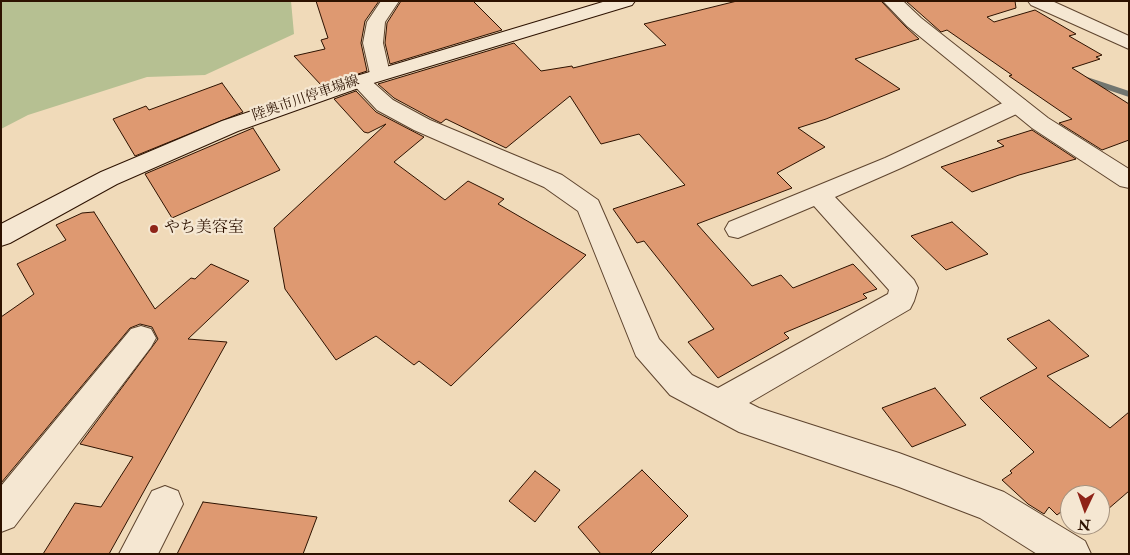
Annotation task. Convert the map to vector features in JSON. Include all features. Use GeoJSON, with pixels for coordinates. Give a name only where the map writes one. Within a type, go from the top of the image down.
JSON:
{"type":"FeatureCollection","features":[{"type":"Feature","properties":{"kind":"street"},"geometry":{"type":"LineString","coordinates":[[390,1],[376,22],[370,78],[385,105],[422,125],[553,181],[590,206],[647,346],[680,384],[751,421],[899,470],[990,505],[1072,554]]}},
{"type":"Feature","properties":{"kind":"street","name":"陸奥市川停車場線"},"geometry":{"type":"LineString","coordinates":[[1,236],[109,178],[274,110],[370,78],[626,1]]}},
{"type":"Feature","properties":{"kind":"street"},"geometry":{"type":"LineString","coordinates":[[892,1],[914,22],[1040,124],[1129,180]]}},
{"type":"Feature","properties":{"kind":"street"},"geometry":{"type":"LineString","coordinates":[[1037,1],[1129,43]]}},
{"type":"Feature","properties":{"kind":"street"},"geometry":{"type":"LineString","coordinates":[[738,229],[893,163],[1017,105]]}},
{"type":"Feature","properties":{"kind":"street"},"geometry":{"type":"LineString","coordinates":[[719,404],[900,301],[904,288],[817,194]]}},
{"type":"Feature","properties":{"kind":"street"},"geometry":{"type":"LineString","coordinates":[[1,514],[141,338]]}},
{"type":"Feature","properties":{"kind":"street"},"geometry":{"type":"LineString","coordinates":[[138,554],[165,504]]}},
{"type":"Feature","properties":{"kind":"green space"},"geometry":{"type":"Polygon","coordinates":[[[1,1],[291,1],[294,34],[205,75],[147,77],[28,115],[1,129],[1,1]]]}},
{"type":"Feature","properties":{"kind":"building"},"geometry":{"type":"Polygon","coordinates":[[[316,1],[379,1],[365,21],[361,43],[367,71],[322,86],[294,56],[325,49],[321,40],[328,38],[316,1]]]}},
{"type":"Feature","properties":{"kind":"building"},"geometry":{"type":"Polygon","coordinates":[[[401,1],[473,1],[502,30],[390,64],[385,43],[387,23],[401,1]]]}},
{"type":"Feature","properties":{"kind":"building"},"geometry":{"type":"Polygon","coordinates":[[[737,1],[881,1],[919,39],[855,59],[900,89],[826,119],[798,128],[825,147],[777,173],[792,188],[697,224],[752,286],[781,275],[793,288],[853,264],[877,289],[863,294],[867,298],[784,333],[789,338],[718,378],[688,342],[714,329],[644,241],[637,243],[613,209],[685,185],[639,134],[601,144],[570,96],[506,148],[446,119],[441,123],[394,98],[378,84],[514,43],[541,71],[572,66],[573,68],[666,45],[644,24],[737,1]]]}},
{"type":"Feature","properties":{"kind":"building"},"geometry":{"type":"Polygon","coordinates":[[[906,1],[1015,1],[1016,8],[987,17],[994,22],[1035,10],[1076,34],[1069,36],[1102,55],[1096,57],[1100,59],[1072,68],[1129,104],[1129,140],[1102,150],[1059,123],[1072,119],[1009,76],[1012,75],[947,30],[941,32],[906,1]]]}},
{"type":"Feature","properties":{"kind":"building"},"geometry":{"type":"Polygon","coordinates":[[[222,83],[243,112],[135,156],[113,119],[146,106],[149,110],[222,83]]]}},
{"type":"Feature","properties":{"kind":"building"},"geometry":{"type":"Polygon","coordinates":[[[356,91],[376,112],[424,137],[394,162],[445,200],[468,181],[504,199],[498,204],[586,255],[451,386],[419,361],[414,365],[376,336],[336,360],[285,289],[274,228],[386,124],[368,133],[364,132],[334,99],[356,91]]]}},
{"type":"Feature","properties":{"kind":"building"},"geometry":{"type":"Polygon","coordinates":[[[253,128],[280,170],[172,218],[145,174],[253,128]]]}},
{"type":"Feature","properties":{"kind":"building"},"geometry":{"type":"Polygon","coordinates":[[[1032,130],[1076,159],[1019,175],[972,192],[941,167],[1004,146],[997,141],[1032,130]]]}},
{"type":"Feature","properties":{"kind":"building"},"geometry":{"type":"Polygon","coordinates":[[[94,212],[155,309],[191,278],[195,279],[211,264],[249,281],[188,339],[227,342],[109,554],[43,554],[75,503],[101,507],[133,457],[80,444],[158,339],[152,327],[140,324],[130,328],[1,483],[1,317],[34,294],[17,264],[66,240],[56,225],[82,213],[94,212]]]}},
{"type":"Feature","properties":{"kind":"building"},"geometry":{"type":"Polygon","coordinates":[[[952,222],[988,254],[946,270],[911,236],[952,222]]]}},
{"type":"Feature","properties":{"kind":"building"},"geometry":{"type":"Polygon","coordinates":[[[1049,320],[1089,356],[1047,376],[1110,428],[1129,412],[1129,491],[1110,507],[1110,485],[1060,485],[1060,513],[1057,515],[1049,507],[1044,514],[1028,504],[1002,480],[1012,473],[1010,471],[1034,452],[980,398],[1037,368],[1007,339],[1049,320]]]}},
{"type":"Feature","properties":{"kind":"building"},"geometry":{"type":"Polygon","coordinates":[[[935,388],[966,425],[912,447],[882,408],[935,388]]]}},
{"type":"Feature","properties":{"kind":"building"},"geometry":{"type":"Polygon","coordinates":[[[642,470],[688,516],[650,554],[601,554],[578,527],[642,470]]]}},
{"type":"Feature","properties":{"kind":"building"},"geometry":{"type":"Polygon","coordinates":[[[535,471],[560,490],[535,522],[509,501],[535,471]]]}},
{"type":"Feature","properties":{"kind":"building"},"geometry":{"type":"Polygon","coordinates":[[[203,502],[317,517],[303,554],[177,554],[203,502]]]}},
{"type":"Feature","properties":{"kind":"waterway"},"geometry":{"type":"LineString","coordinates":[[1081,78],[1129,94]]}},
{"type":"Feature","properties":{"kind":"place","name":"やち美容室"},"geometry":{"type":"Point","coordinates":[154,229]}}]}
